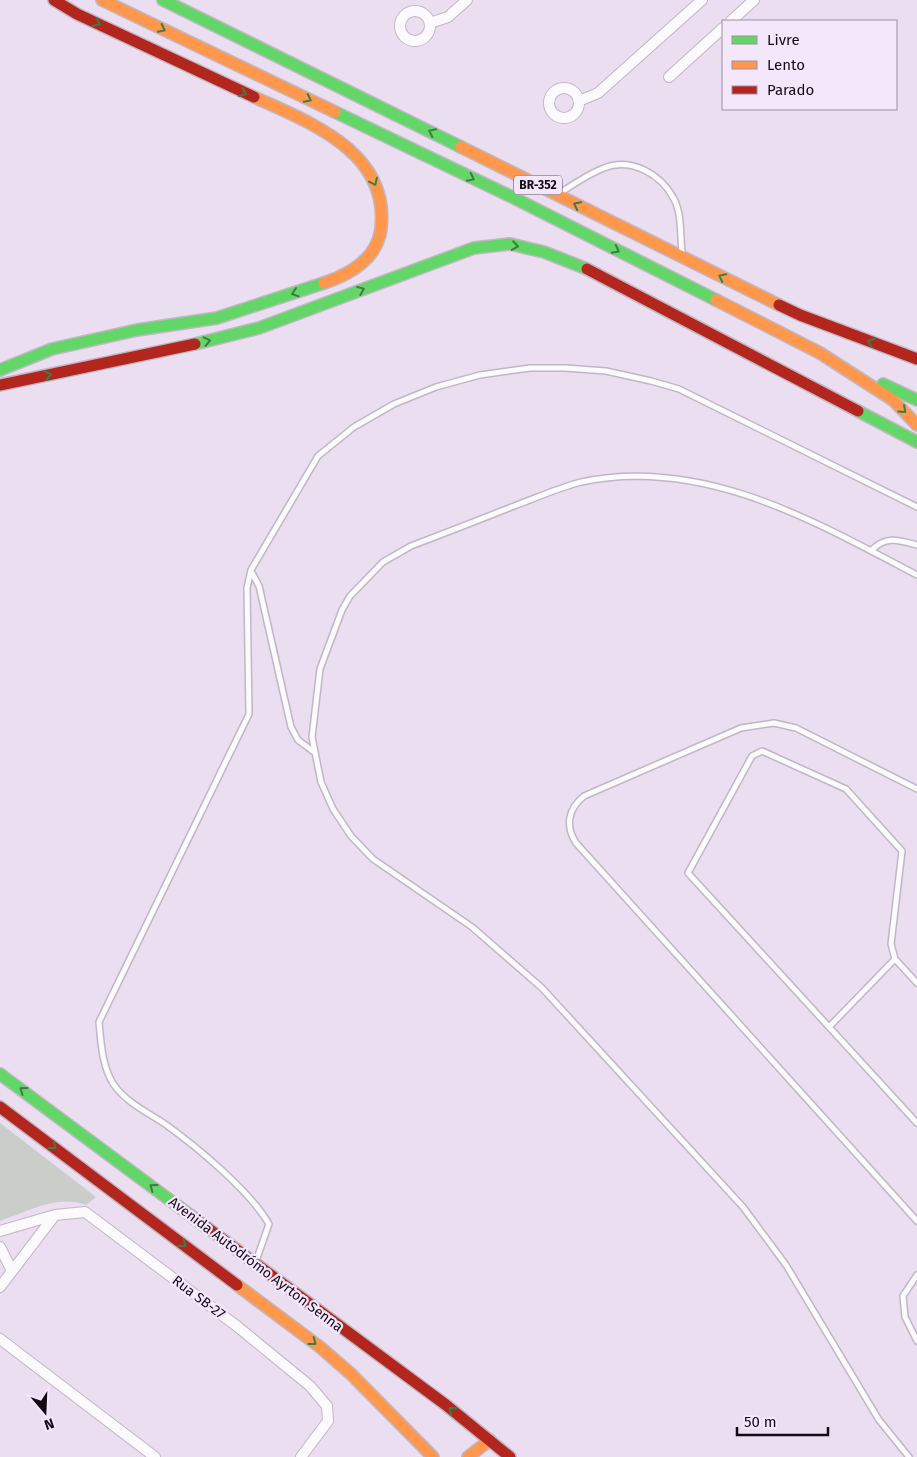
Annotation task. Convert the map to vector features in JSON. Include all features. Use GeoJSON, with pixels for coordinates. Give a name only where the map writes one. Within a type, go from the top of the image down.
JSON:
{"type":"FeatureCollection","features":[{"type":"Feature","properties":{"kind":"main road"},"geometry":{"type":"LineString","coordinates":[[0,370],[52,348],[137,330],[217,318],[336,279],[356,269],[373,252],[380,236],[383,212],[377,186],[366,166],[343,144],[307,121],[199,73],[77,14],[54,0]]}},
{"type":"Feature","properties":{"kind":"main road","name":"BR-352"},"geometry":{"type":"LineString","coordinates":[[102,0],[514,198],[917,400]]}},
{"type":"Feature","properties":{"kind":"main road","name":"BR-352"},"geometry":{"type":"LineString","coordinates":[[163,0],[800,315],[917,359]]}},
{"type":"Feature","properties":{"kind":"main road"},"geometry":{"type":"LineString","coordinates":[[0,385],[152,354],[259,328],[474,248],[510,244],[544,252],[578,264],[917,442]]}},
{"type":"Feature","properties":{"kind":"main road"},"geometry":{"type":"LineString","coordinates":[[820,353],[893,400],[917,425]]}},
{"type":"Feature","properties":{"kind":"main road","name":"Avenida Autodrómo Ayrton Senna"},"geometry":{"type":"LineString","coordinates":[[0,1074],[446,1405],[510,1457]]}},
{"type":"Feature","properties":{"kind":"main road","name":"Avenida Autodrómo Ayrton Senna"},"geometry":{"type":"LineString","coordinates":[[0,1107],[320,1347],[351,1374],[433,1457]]}},
{"type":"Feature","properties":{"kind":"main road"},"geometry":{"type":"LineString","coordinates":[[468,1457],[490,1440]]}},
{"type":"Feature","properties":{"kind":"street"},"geometry":{"type":"LineString","coordinates":[[430,23],[448,17],[467,0]]}},
{"type":"Feature","properties":{"kind":"street"},"geometry":{"type":"LineString","coordinates":[[579,101],[598,93],[702,0]]}},
{"type":"Feature","properties":{"kind":"street"},"geometry":{"type":"LineString","coordinates":[[732,20],[754,0]]}},
{"type":"Feature","properties":{"kind":"street"},"geometry":{"type":"LineString","coordinates":[[669,77],[722,29]]}},
{"type":"Feature","properties":{"kind":"street","name":"Rua SB-27"},"geometry":{"type":"LineString","coordinates":[[0,1231],[55,1215],[86,1212],[238,1327],[310,1386],[327,1406],[328,1421],[301,1457]]}},
{"type":"Feature","properties":{"kind":"street"},"geometry":{"type":"LineString","coordinates":[[0,1287],[55,1215]]}},
{"type":"Feature","properties":{"kind":"street"},"geometry":{"type":"LineString","coordinates":[[0,1247],[12,1271]]}},
{"type":"Feature","properties":{"kind":"street"},"geometry":{"type":"LineString","coordinates":[[0,1339],[155,1457]]}},
{"type":"Feature","properties":{"kind":"lane"},"geometry":{"type":"LineString","coordinates":[[557,195],[605,167],[636,165],[662,181],[674,200],[679,216],[682,258]]}},
{"type":"Feature","properties":{"kind":"lane"},"geometry":{"type":"LineString","coordinates":[[255,1263],[269,1224],[261,1211],[219,1169],[118,1090],[113,1083],[104,1058],[99,1022],[249,714],[248,588],[251,570],[318,456],[354,427],[394,404],[436,387],[480,375],[530,368],[606,371],[637,377],[679,389],[917,507]]}},
{"type":"Feature","properties":{"kind":"lane"},"geometry":{"type":"LineString","coordinates":[[909,1457],[879,1420],[786,1264],[759,1226],[542,988],[472,927],[373,859],[362,848],[333,809],[321,782],[312,737],[320,669],[342,610],[360,584],[383,562],[404,550],[563,487],[599,479],[636,476],[680,478],[701,482],[796,514],[917,575]]}},
{"type":"Feature","properties":{"kind":"lane"},"geometry":{"type":"LineString","coordinates":[[871,551],[878,544],[889,540],[917,545]]}},
{"type":"Feature","properties":{"kind":"lane"},"geometry":{"type":"LineString","coordinates":[[251,570],[259,586],[291,727],[298,740],[314,752]]}},
{"type":"Feature","properties":{"kind":"lane"},"geometry":{"type":"LineString","coordinates":[[917,789],[796,728],[762,723],[741,728],[584,796],[574,806],[569,825],[572,838],[582,850],[917,1221]]}},
{"type":"Feature","properties":{"kind":"lane"},"geometry":{"type":"LineString","coordinates":[[917,983],[895,959],[891,944],[902,851],[846,789],[762,751],[752,756],[688,873],[917,1123]]}},
{"type":"Feature","properties":{"kind":"lane"},"geometry":{"type":"LineString","coordinates":[[829,1026],[895,959]]}},
{"type":"Feature","properties":{"kind":"lane"},"geometry":{"type":"LineString","coordinates":[[917,1275],[903,1296],[905,1317],[917,1341]]}},
{"type":"Feature","properties":{"kind":"shaded area"},"geometry":{"type":"Polygon","coordinates":[[[0,1123],[96,1197],[86,1205],[75,1202],[54,1203],[0,1221],[0,1123]]]}},
{"type":"Feature","properties":{"kind":"traffic: fast"},"geometry":{"type":"LineString","coordinates":[[163,0],[461,147]]}},
{"type":"Feature","properties":{"kind":"traffic: fast"},"geometry":{"type":"LineString","coordinates":[[335,112],[514,198],[716,300]]}},
{"type":"Feature","properties":{"kind":"traffic: fast"},"geometry":{"type":"LineString","coordinates":[[195,344],[259,328],[474,248],[510,244],[544,252],[587,269]]}},
{"type":"Feature","properties":{"kind":"traffic: fast"},"geometry":{"type":"LineString","coordinates":[[0,370],[52,349],[137,330],[217,318],[324,283]]}},
{"type":"Feature","properties":{"kind":"traffic: fast"},"geometry":{"type":"LineString","coordinates":[[883,384],[917,400]]}},
{"type":"Feature","properties":{"kind":"traffic: fast"},"geometry":{"type":"LineString","coordinates":[[858,411],[917,442]]}},
{"type":"Feature","properties":{"kind":"traffic: fast"},"geometry":{"type":"LineString","coordinates":[[0,1074],[194,1218]]}},
{"type":"Feature","properties":{"kind":"traffic: slow"},"geometry":{"type":"LineString","coordinates":[[102,0],[335,112]]}},
{"type":"Feature","properties":{"kind":"traffic: slow"},"geometry":{"type":"LineString","coordinates":[[254,97],[322,130],[360,160],[373,180],[380,202],[381,229],[379,240],[361,264],[344,275],[324,283]]}},
{"type":"Feature","properties":{"kind":"traffic: slow"},"geometry":{"type":"LineString","coordinates":[[461,147],[779,305]]}},
{"type":"Feature","properties":{"kind":"traffic: slow"},"geometry":{"type":"LineString","coordinates":[[716,300],[820,353],[893,400],[917,425]]}},
{"type":"Feature","properties":{"kind":"traffic: slow"},"geometry":{"type":"LineString","coordinates":[[237,1285],[320,1347],[351,1374],[433,1457]]}},
{"type":"Feature","properties":{"kind":"traffic: slow"},"geometry":{"type":"LineString","coordinates":[[468,1457],[490,1440]]}},
{"type":"Feature","properties":{"kind":"traffic: jam"},"geometry":{"type":"LineString","coordinates":[[54,0],[77,14],[254,97]]}},
{"type":"Feature","properties":{"kind":"traffic: jam"},"geometry":{"type":"LineString","coordinates":[[587,269],[858,411]]}},
{"type":"Feature","properties":{"kind":"traffic: jam"},"geometry":{"type":"LineString","coordinates":[[779,305],[800,315],[917,359]]}},
{"type":"Feature","properties":{"kind":"traffic: jam"},"geometry":{"type":"LineString","coordinates":[[0,385],[195,344]]}},
{"type":"Feature","properties":{"kind":"traffic: jam"},"geometry":{"type":"LineString","coordinates":[[0,1107],[237,1285]]}},
{"type":"Feature","properties":{"kind":"traffic: jam"},"geometry":{"type":"LineString","coordinates":[[194,1218],[446,1405],[510,1457]]}}]}
